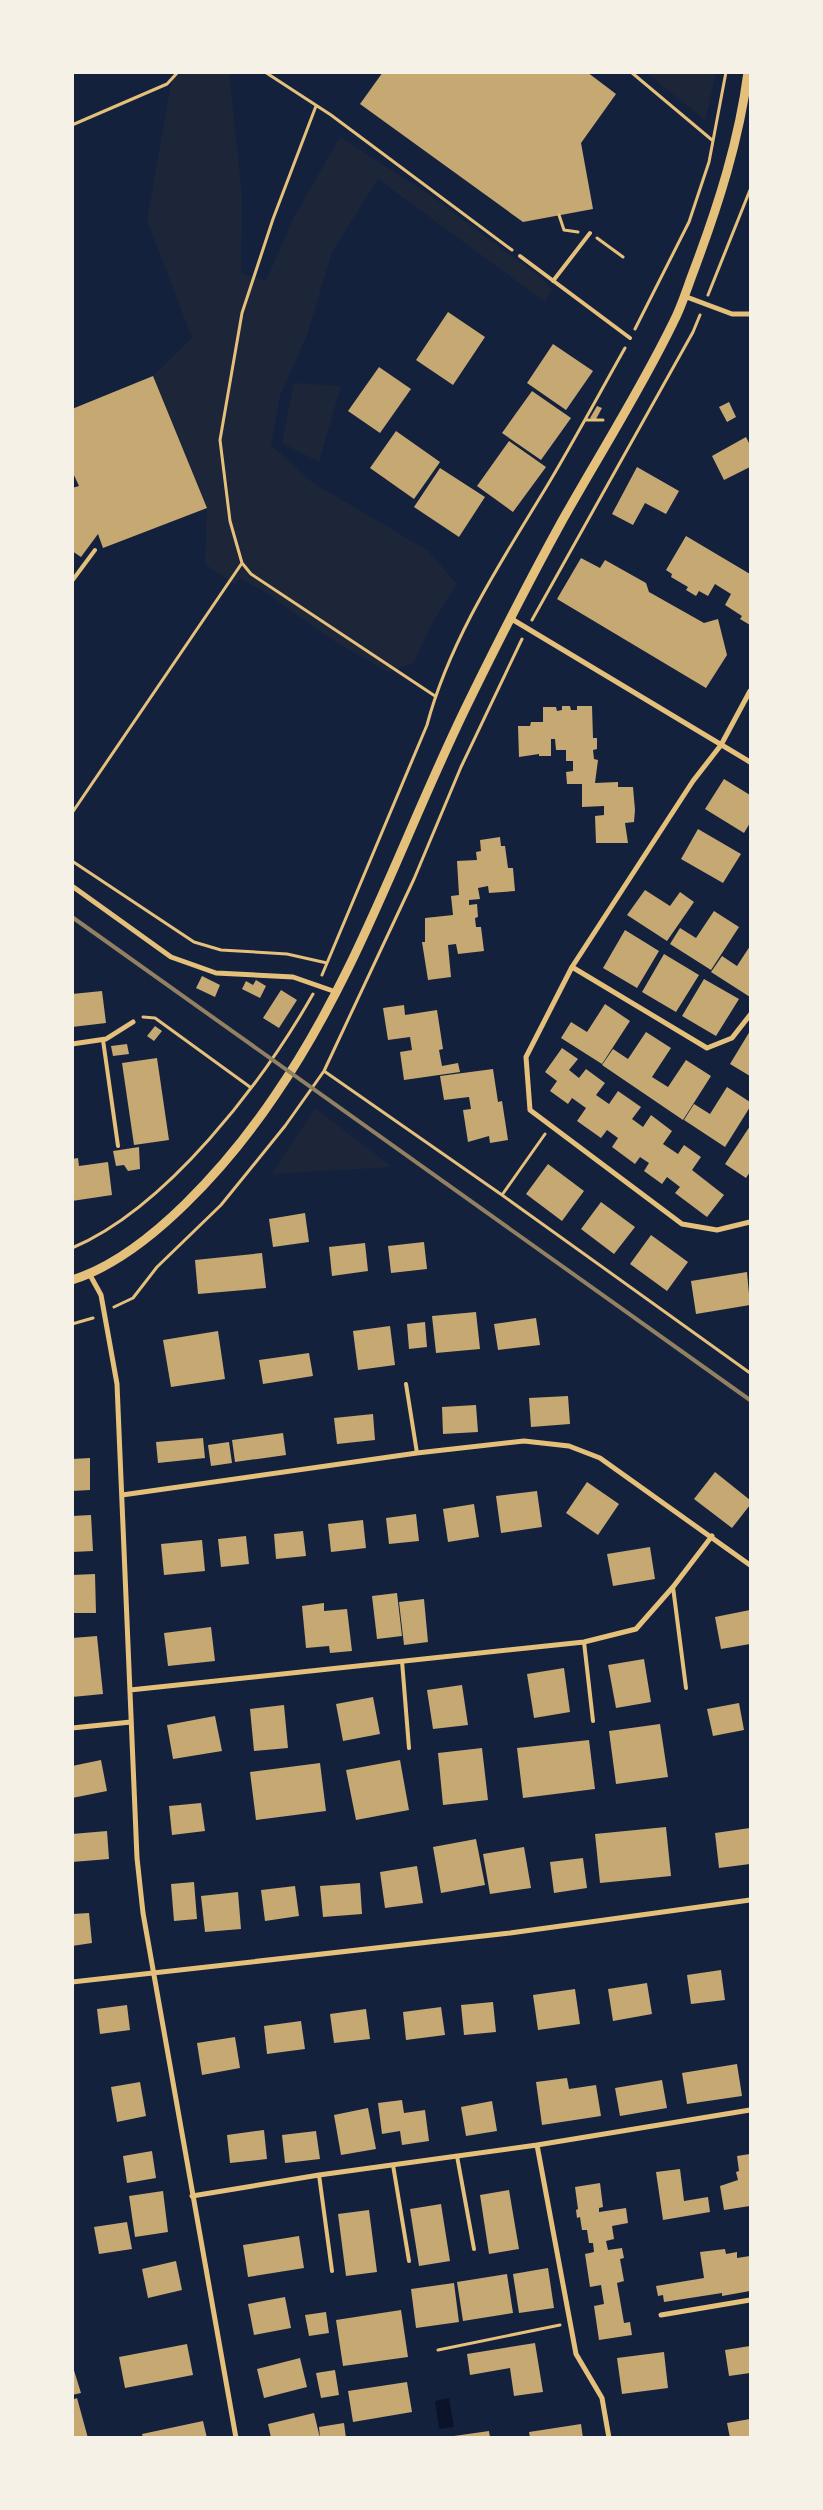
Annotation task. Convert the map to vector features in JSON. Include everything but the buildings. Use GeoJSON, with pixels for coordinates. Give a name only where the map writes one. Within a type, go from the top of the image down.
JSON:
{"type":"FeatureCollection","features":[{"type":"Feature","properties":{"kind":"street"},"geometry":{"type":"LineString","coordinates":[[72,1280],[90,1275],[143,1241],[197,1192],[229,1156],[272,1100],[306,1050],[393,872],[443,753],[510,618],[675,319],[722,193],[735,143],[748,72]]}},
{"type":"Feature","properties":{"kind":"street"},"geometry":{"type":"LineString","coordinates":[[684,296],[732,314],[750,314]]}},
{"type":"Feature","properties":{"kind":"street"},"geometry":{"type":"LineString","coordinates":[[510,618],[750,762]]}},
{"type":"Feature","properties":{"kind":"street"},"geometry":{"type":"LineString","coordinates":[[750,691],[721,745],[693,782],[572,967],[526,1057],[530,1110],[682,1224],[717,1230],[750,1222]]}},
{"type":"Feature","properties":{"kind":"street"},"geometry":{"type":"LineString","coordinates":[[72,886],[171,957],[182,962],[216,973],[277,974],[306,980],[336,992]]}},
{"type":"Feature","properties":{"kind":"street"},"geometry":{"type":"LineString","coordinates":[[572,967],[707,1048],[732,1038],[750,1014]]}},
{"type":"Feature","properties":{"kind":"street"},"geometry":{"type":"LineString","coordinates":[[72,1044],[103,1040],[133,1022]]}},
{"type":"Feature","properties":{"kind":"street"},"geometry":{"type":"LineString","coordinates":[[90,1275],[101,1295],[117,1384],[137,1858],[152,1973],[236,2438]]}},
{"type":"Feature","properties":{"kind":"street"},"geometry":{"type":"LineString","coordinates":[[122,1495],[417,1453],[524,1442],[569,1446],[600,1458],[712,1536],[750,1565]]}},
{"type":"Feature","properties":{"kind":"street"},"geometry":{"type":"LineString","coordinates":[[130,1690],[584,1642],[636,1629],[673,1587],[712,1536]]}},
{"type":"Feature","properties":{"kind":"street"},"geometry":{"type":"LineString","coordinates":[[72,1728],[131,1722]]}},
{"type":"Feature","properties":{"kind":"street"},"geometry":{"type":"LineString","coordinates":[[72,1982],[510,1933],[750,1900]]}},
{"type":"Feature","properties":{"kind":"street"},"geometry":{"type":"LineString","coordinates":[[192,2196],[319,2175],[537,2145],[750,2110]]}},
{"type":"Feature","properties":{"kind":"street"},"geometry":{"type":"LineString","coordinates":[[537,2145],[576,2354],[602,2398],[609,2438]]}},
{"type":"Feature","properties":{"kind":"street"},"geometry":{"type":"LineString","coordinates":[[661,2315],[750,2300]]}},
{"type":"Feature","properties":{"kind":"lane"},"geometry":{"type":"LineString","coordinates":[[553,281],[590,233]]}},
{"type":"Feature","properties":{"kind":"lane"},"geometry":{"type":"LineString","coordinates":[[520,256],[630,338]]}},
{"type":"Feature","properties":{"kind":"lane"},"geometry":{"type":"LineString","coordinates":[[72,581],[95,550]]}},
{"type":"Feature","properties":{"kind":"lane"},"geometry":{"type":"LineString","coordinates":[[103,1040],[118,1146]]}},
{"type":"Feature","properties":{"kind":"lane"},"geometry":{"type":"LineString","coordinates":[[406,1384],[417,1453]]}},
{"type":"Feature","properties":{"kind":"lane"},"geometry":{"type":"LineString","coordinates":[[673,1587],[686,1688]]}},
{"type":"Feature","properties":{"kind":"lane"},"geometry":{"type":"LineString","coordinates":[[584,1642],[593,1720]]}},
{"type":"Feature","properties":{"kind":"lane"},"geometry":{"type":"LineString","coordinates":[[402,1661],[409,1748]]}},
{"type":"Feature","properties":{"kind":"lane"},"geometry":{"type":"LineString","coordinates":[[457,2156],[474,2249]]}},
{"type":"Feature","properties":{"kind":"lane"},"geometry":{"type":"LineString","coordinates":[[393,2165],[409,2261]]}},
{"type":"Feature","properties":{"kind":"lane"},"geometry":{"type":"LineString","coordinates":[[319,2175],[332,2271]]}},
{"type":"Feature","properties":{"kind":"path"},"geometry":{"type":"LineString","coordinates":[[72,125],[167,84],[178,72]]}},
{"type":"Feature","properties":{"kind":"path"},"geometry":{"type":"LineString","coordinates":[[265,72],[316,106],[520,256]]}},
{"type":"Feature","properties":{"kind":"path"},"geometry":{"type":"LineString","coordinates":[[631,72],[712,140]]}},
{"type":"Feature","properties":{"kind":"path"},"geometry":{"type":"LineString","coordinates":[[72,1248],[110,1227],[146,1200],[210,1137],[250,1087],[302,1013],[327,963],[426,725],[434,696],[484,590],[585,420],[630,338],[689,222],[709,162],[726,72]]}},
{"type":"Feature","properties":{"kind":"path"},"geometry":{"type":"LineString","coordinates":[[316,106],[274,219],[242,313],[220,440],[230,520],[242,564],[251,574],[434,696]]}},
{"type":"Feature","properties":{"kind":"path"},"geometry":{"type":"LineString","coordinates":[[717,273],[750,190]]}},
{"type":"Feature","properties":{"kind":"path"},"geometry":{"type":"LineString","coordinates":[[540,605],[616,462],[693,332]]}},
{"type":"Feature","properties":{"kind":"path"},"geometry":{"type":"LineString","coordinates":[[585,420],[603,420]]}},
{"type":"Feature","properties":{"kind":"path"},"geometry":{"type":"LineString","coordinates":[[72,813],[242,564]]}},
{"type":"Feature","properties":{"kind":"path"},"geometry":{"type":"LineString","coordinates":[[72,1324],[105,1312],[133,1298],[157,1267],[221,1204],[285,1126],[324,1072],[414,879],[460,767],[517,649]]}},
{"type":"Feature","properties":{"kind":"path"},"geometry":{"type":"LineString","coordinates":[[72,861],[182,936],[200,945],[221,950],[274,952],[327,963]]}},
{"type":"Feature","properties":{"kind":"path"},"geometry":{"type":"LineString","coordinates":[[133,1022],[145,1016],[155,1018],[250,1087]]}},
{"type":"Feature","properties":{"kind":"path"},"geometry":{"type":"LineString","coordinates":[[324,1072],[502,1195],[750,1373]]}},
{"type":"Feature","properties":{"kind":"path"},"geometry":{"type":"LineString","coordinates":[[502,1195],[550,1126]]}},
{"type":"Feature","properties":{"kind":"path"},"geometry":{"type":"LineString","coordinates":[[438,2350],[570,2323]]}},
{"type":"Feature","properties":{"kind":"shaded area"},"geometry":{"type":"Polygon","coordinates":[[[173,73],[229,73],[242,195],[241,273],[266,281],[294,217],[340,137],[427,193],[544,280],[552,290],[545,302],[378,179],[332,252],[307,335],[280,396],[271,445],[313,483],[427,550],[457,584],[429,629],[414,663],[388,672],[334,641],[265,592],[241,579],[234,584],[205,564],[207,508],[153,376],[192,338],[147,220],[173,73]]]}},
{"type":"Feature","properties":{"kind":"shaded area"},"geometry":{"type":"Polygon","coordinates":[[[645,73],[716,73],[705,120],[653,78],[645,73]]]}},
{"type":"Feature","properties":{"kind":"shaded area"},"geometry":{"type":"Polygon","coordinates":[[[294,383],[341,386],[319,462],[282,443],[294,383]]]}},
{"type":"Feature","properties":{"kind":"shaded area"},"geometry":{"type":"Polygon","coordinates":[[[315,1108],[392,1167],[272,1174],[315,1108]]]}},
{"type":"Feature","properties":{"kind":"shaded area"},"geometry":{"type":"Polygon","coordinates":[[[449,2398],[454,2427],[439,2429],[435,2401],[449,2398]]]}},
{"type":"Feature","properties":{"kind":"railway"},"geometry":{"type":"LineString","coordinates":[[72,917],[750,1400]]}}]}
